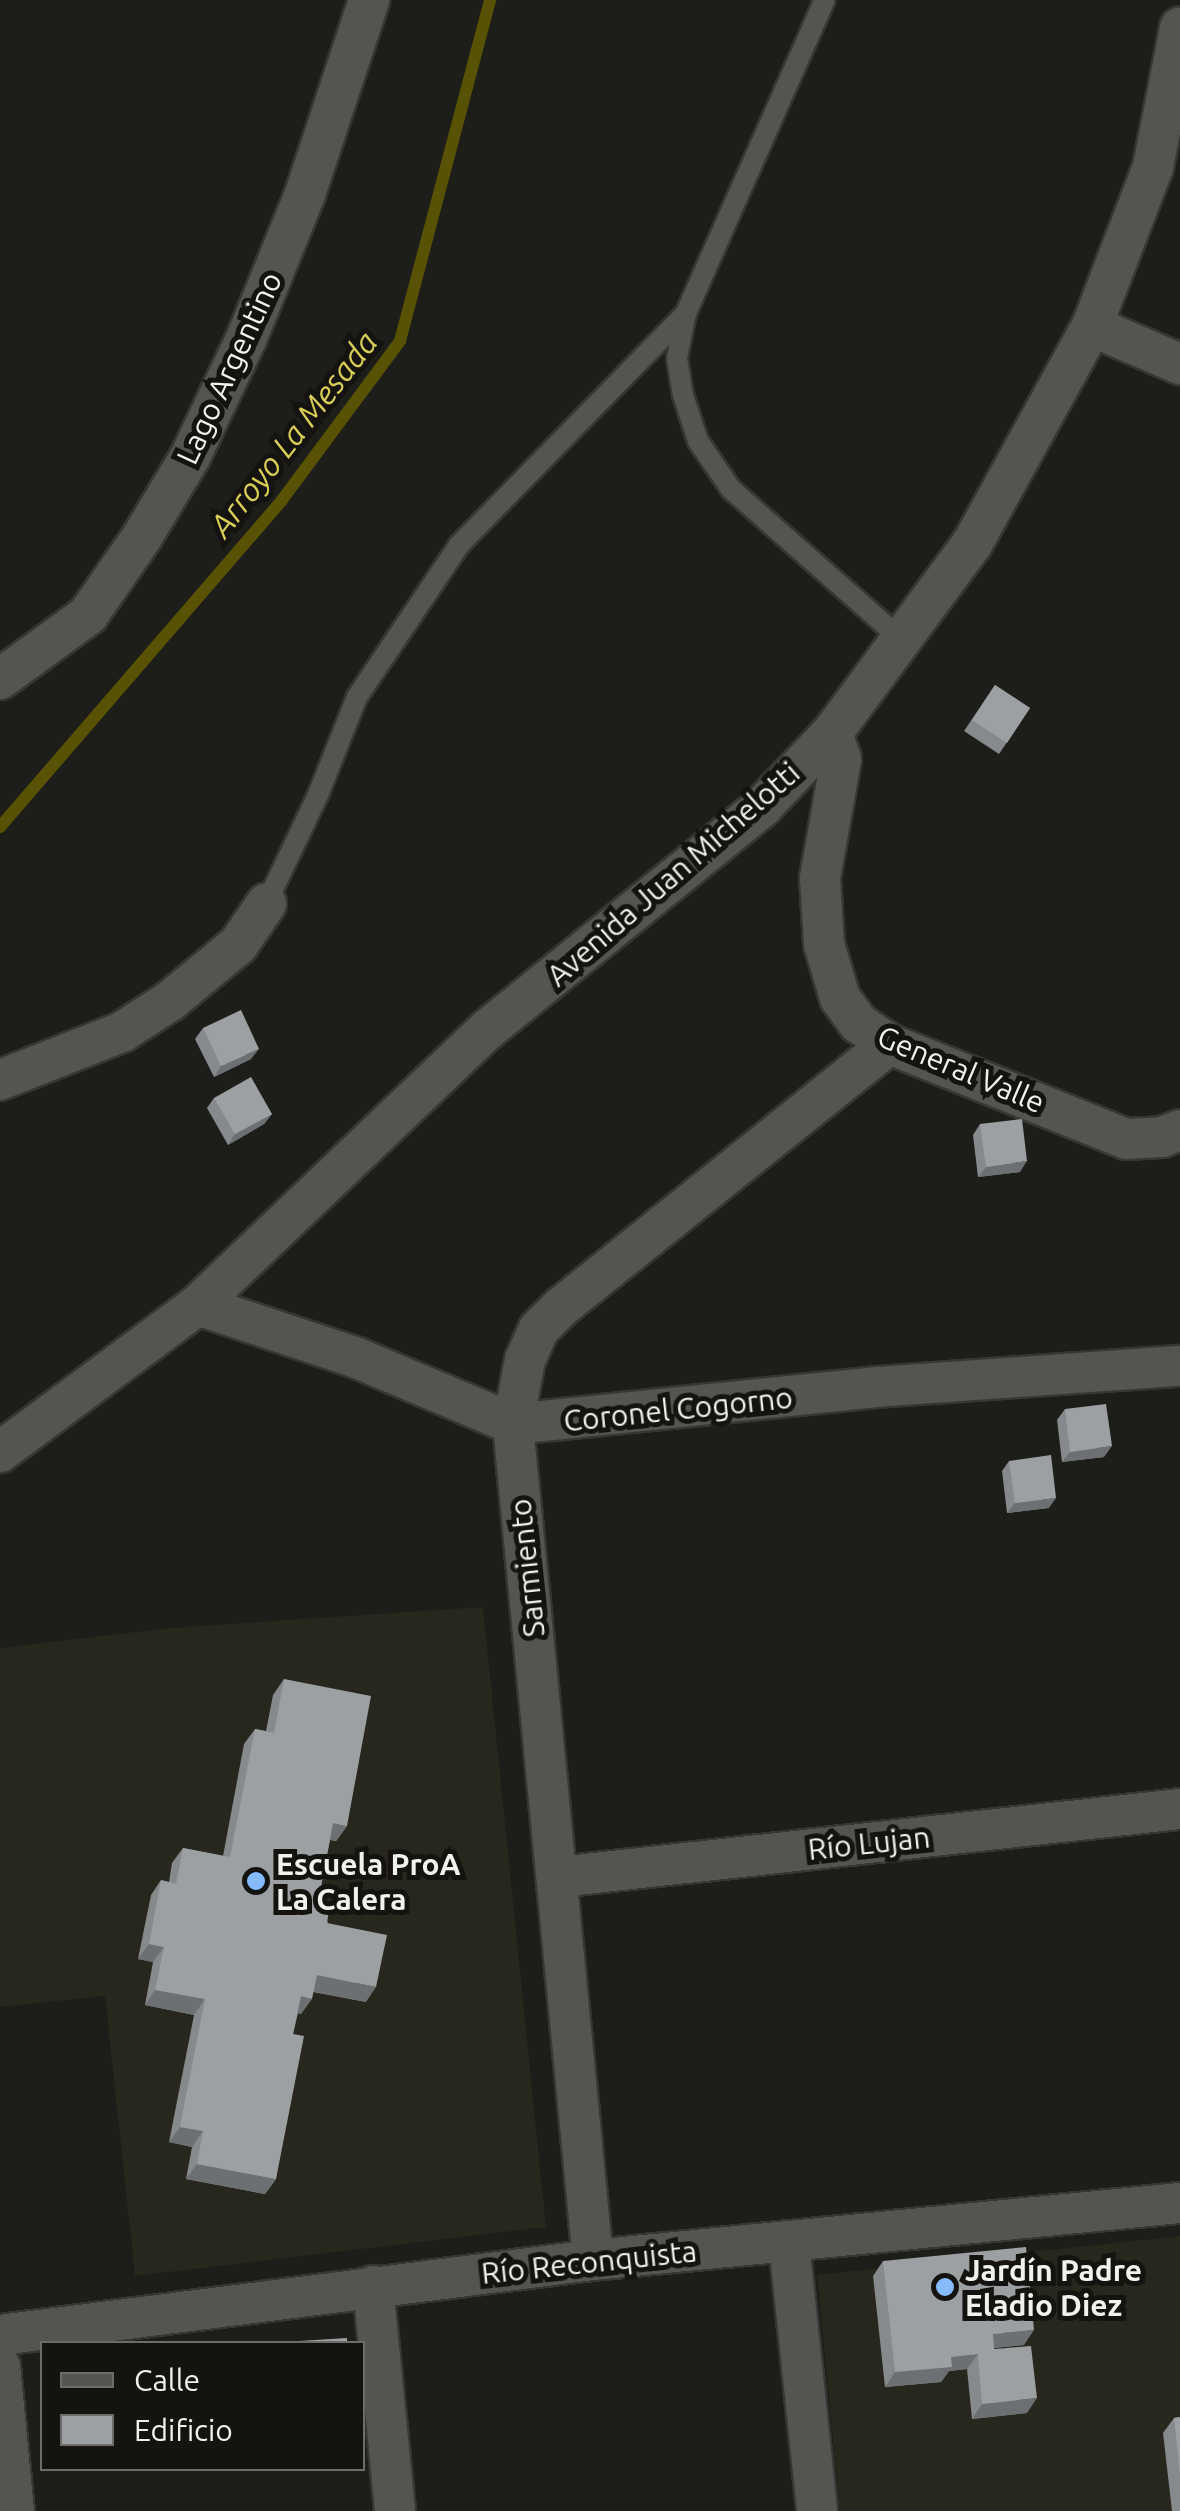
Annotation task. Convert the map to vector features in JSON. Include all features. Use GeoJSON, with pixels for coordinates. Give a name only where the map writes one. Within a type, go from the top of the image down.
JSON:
{"type":"FeatureCollection","features":[{"type":"Feature","properties":{"kind":"street","name":"Lago Argentino"},"geometry":{"type":"LineString","coordinates":[[0,679],[88,616],[190,457],[247,337],[305,194],[369,0]]}},
{"type":"Feature","properties":{"kind":"street","name":"Avenida Juan Michelotti"},"geometry":{"type":"LineString","coordinates":[[0,1452],[198,1305],[488,1030],[762,806],[832,733],[972,544],[1092,326],[1153,166],[1180,28]]}},
{"type":"Feature","properties":{"kind":"street"},"geometry":{"type":"LineString","coordinates":[[1092,326],[1180,364]]}},
{"type":"Feature","properties":{"kind":"street","name":"General Valle"},"geometry":{"type":"LineString","coordinates":[[832,733],[841,759],[820,878],[824,944],[840,998],[858,1024],[889,1044],[1126,1138],[1162,1137],[1180,1130]]}},
{"type":"Feature","properties":{"kind":"street"},"geometry":{"type":"LineString","coordinates":[[0,1080],[122,1032],[170,1001],[238,945],[266,904]]}},
{"type":"Feature","properties":{"kind":"street","name":"Sarmiento"},"geometry":{"type":"LineString","coordinates":[[594,2260],[512,1424],[525,1360],[539,1329],[560,1308],[889,1044]]}},
{"type":"Feature","properties":{"kind":"street","name":"Coronel Cogorno"},"geometry":{"type":"LineString","coordinates":[[198,1305],[358,1358],[512,1424],[876,1387],[1180,1366]]}},
{"type":"Feature","properties":{"kind":"street","name":"Río Lujan"},"geometry":{"type":"LineString","coordinates":[[558,1877],[1180,1809]]}},
{"type":"Feature","properties":{"kind":"street","name":"Río Reconquista"},"geometry":{"type":"LineString","coordinates":[[0,2335],[594,2260],[1180,2202]]}},
{"type":"Feature","properties":{"kind":"street"},"geometry":{"type":"LineString","coordinates":[[789,2243],[817,2511]]}},
{"type":"Feature","properties":{"kind":"street"},"geometry":{"type":"LineString","coordinates":[[373,2286],[395,2511]]}},
{"type":"Feature","properties":{"kind":"street"},"geometry":{"type":"LineString","coordinates":[[0,2366],[14,2511]]}},
{"type":"Feature","properties":{"kind":"lane"},"geometry":{"type":"LineString","coordinates":[[825,0],[686,313],[677,358],[682,395],[698,441],[732,489],[902,640]]}},
{"type":"Feature","properties":{"kind":"lane"},"geometry":{"type":"LineString","coordinates":[[266,904],[357,697],[460,545],[686,313]]}},
{"type":"Feature","properties":{"kind":"shaded area","name":"Escuela ProA La Calera"},"geometry":{"type":"Polygon","coordinates":[[[483,1607],[546,2227],[135,2276],[105,1996],[0,2007],[0,1648],[170,1628],[483,1607]]]}},
{"type":"Feature","properties":{"kind":"shaded area"},"geometry":{"type":"Polygon","coordinates":[[[1180,2236],[1180,2511],[840,2511],[817,2275],[1180,2236]]]}},
{"type":"Feature","properties":{"kind":"building"},"geometry":{"type":"Polygon","coordinates":[[[995,685],[1030,708],[1007,743],[972,720],[995,685]]]}},
{"type":"Feature","properties":{"kind":"building"},"geometry":{"type":"Polygon","coordinates":[[[241,1010],[259,1049],[221,1066],[203,1028],[241,1010]]]}},
{"type":"Feature","properties":{"kind":"building"},"geometry":{"type":"Polygon","coordinates":[[[251,1077],[272,1114],[235,1134],[214,1098],[251,1077]]]}},
{"type":"Feature","properties":{"kind":"building"},"geometry":{"type":"Polygon","coordinates":[[[1022,1119],[1027,1161],[986,1167],[980,1124],[1022,1119]]]}},
{"type":"Feature","properties":{"kind":"building"},"geometry":{"type":"Polygon","coordinates":[[[1106,1404],[1112,1446],[1070,1452],[1065,1409],[1106,1404]]]}},
{"type":"Feature","properties":{"kind":"building"},"geometry":{"type":"Polygon","coordinates":[[[1051,1455],[1056,1498],[1015,1503],[1009,1461],[1051,1455]]]}},
{"type":"Feature","properties":{"kind":"building"},"geometry":{"type":"Polygon","coordinates":[[[284,1679],[371,1696],[347,1826],[333,1823],[318,1902],[330,1904],[327,1923],[387,1935],[376,1987],[317,1975],[312,1999],[301,1996],[293,2034],[304,2036],[276,2179],[197,2164],[203,2131],[180,2127],[205,1999],[155,1990],[164,1947],[149,1944],[161,1880],[176,1884],[183,1848],[230,1857],[255,1729],[274,1733],[284,1679]]]}},
{"type":"Feature","properties":{"kind":"building"},"geometry":{"type":"Polygon","coordinates":[[[1026,2247],[1034,2330],[993,2334],[994,2349],[1031,2346],[1037,2398],[982,2404],[978,2354],[951,2357],[952,2367],[895,2372],[883,2261],[1026,2247]]]}},
{"type":"Feature","properties":{"kind":"building"},"geometry":{"type":"Polygon","coordinates":[[[347,2338],[347,2341],[299,2341],[347,2338]]]}},
{"type":"Feature","properties":{"kind":"building"},"geometry":{"type":"Polygon","coordinates":[[[1180,2417],[1180,2474],[1174,2418],[1180,2417]]]}},
{"type":"Feature","properties":{"kind":"waterway","name":"Arroyo La Mesada"},"geometry":{"type":"LineString","coordinates":[[0,827],[282,500],[400,341],[490,0]]}},
{"type":"Feature","properties":{"kind":"place","name":"Escuela ProA La Calera"},"geometry":{"type":"Point","coordinates":[256,1881]}},
{"type":"Feature","properties":{"kind":"place","name":"Jardín Padre Eladio Diez"},"geometry":{"type":"Point","coordinates":[945,2287]}}]}
